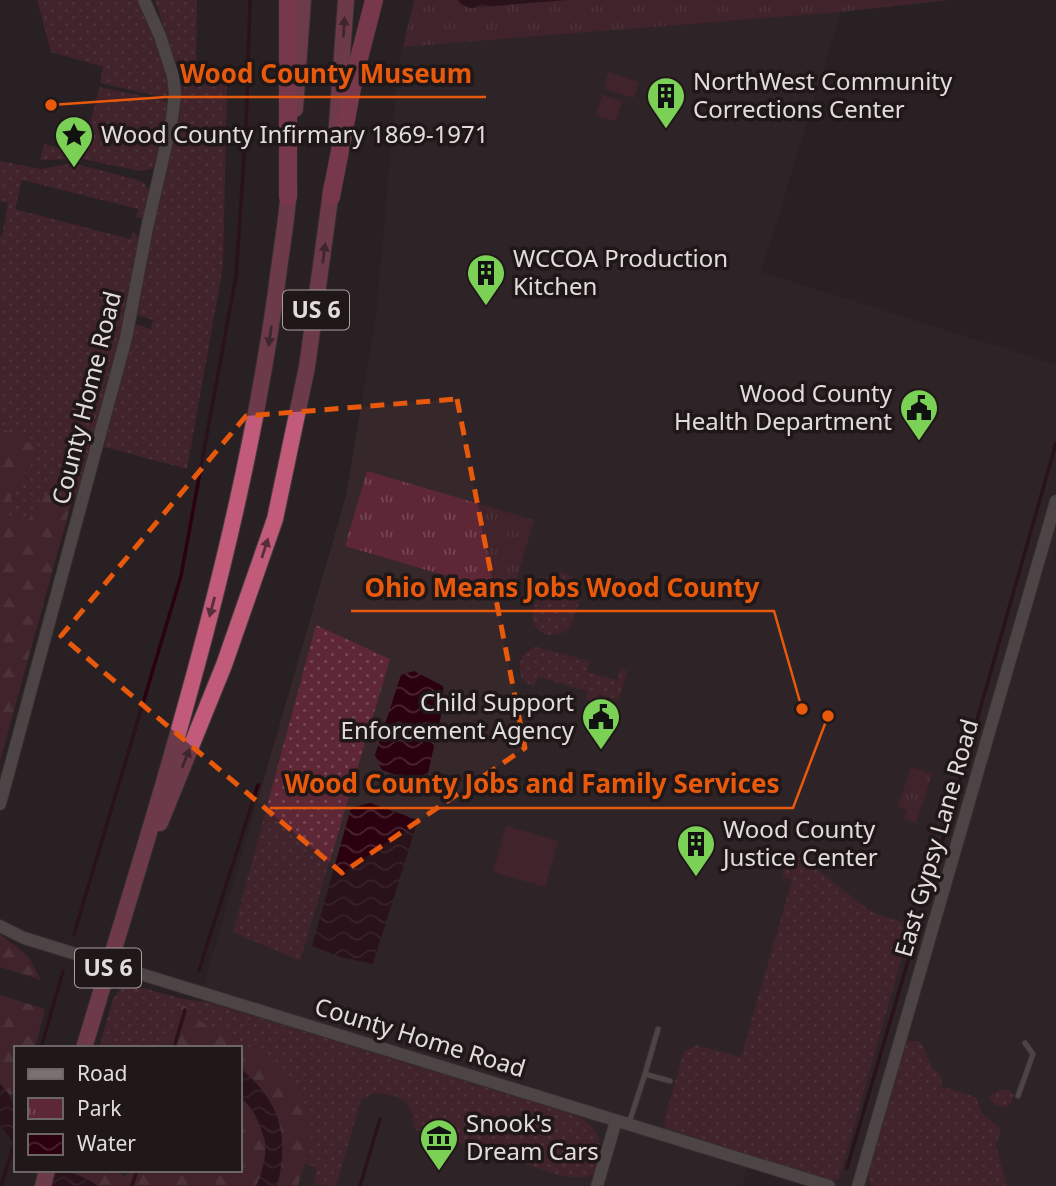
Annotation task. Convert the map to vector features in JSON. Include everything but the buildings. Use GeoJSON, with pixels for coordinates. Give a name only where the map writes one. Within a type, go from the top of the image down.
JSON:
{"type":"FeatureCollection","features":[{"type":"Feature","properties":{"kind":"highway"},"geometry":{"type":"LineString","coordinates":[[288,0],[288,197]]}},
{"type":"Feature","properties":{"kind":"highway","name":"US 6"},"geometry":{"type":"LineString","coordinates":[[85,1046],[199,656],[240,494],[265,366],[288,197],[303,0]]}},
{"type":"Feature","properties":{"kind":"highway","name":"US 6"},"geometry":{"type":"LineString","coordinates":[[132,889],[224,665],[275,519],[307,367],[331,197],[346,0]]}},
{"type":"Feature","properties":{"kind":"highway"},"geometry":{"type":"LineString","coordinates":[[331,197],[354,78],[374,0]]}},
{"type":"Feature","properties":{"kind":"street","name":"County Home Road"},"geometry":{"type":"LineString","coordinates":[[0,804],[123,351],[172,119],[175,94],[173,76],[160,36],[144,0]]}},
{"type":"Feature","properties":{"kind":"street","name":"East Gypsy Lane Road"},"geometry":{"type":"LineString","coordinates":[[858,1186],[1056,501]]}},
{"type":"Feature","properties":{"kind":"street","name":"County Home Road"},"geometry":{"type":"LineString","coordinates":[[0,926],[24,938],[109,965],[829,1186]]}},
{"type":"Feature","properties":{"kind":"street"},"geometry":{"type":"LineString","coordinates":[[597,1186],[622,1123]]}},
{"type":"Feature","properties":{"kind":"lane"},"geometry":{"type":"LineString","coordinates":[[622,1123],[645,1074],[658,1029]]}},
{"type":"Feature","properties":{"kind":"lane"},"geometry":{"type":"LineString","coordinates":[[1018,1096],[1033,1054],[1025,1043]]}},
{"type":"Feature","properties":{"kind":"lane"},"geometry":{"type":"LineString","coordinates":[[645,1074],[670,1081]]}},
{"type":"Feature","properties":{"kind":"highlighted area"},"geometry":{"type":"Polygon","coordinates":[[[457,399],[525,748],[342,873],[61,636],[246,416],[457,399]]]}},
{"type":"Feature","properties":{"kind":"shaded area"},"geometry":{"type":"Polygon","coordinates":[[[841,12],[761,272],[1056,365],[1056,551],[1053,560],[1056,562],[1056,1186],[829,1186],[748,1162],[742,1186],[298,1186],[305,1163],[274,1061],[200,1021],[202,992],[346,496],[376,317],[398,68],[403,47],[841,12]]]}},
{"type":"Feature","properties":{"kind":"green space"},"geometry":{"type":"Polygon","coordinates":[[[37,0],[139,0],[165,61],[167,98],[100,83],[103,67],[51,52],[37,0]]]}},
{"type":"Feature","properties":{"kind":"green space"},"geometry":{"type":"Polygon","coordinates":[[[155,0],[197,0],[196,75],[227,86],[223,266],[187,469],[104,447],[135,324],[151,329],[153,320],[137,315],[156,214],[179,121],[181,102],[177,67],[155,0]]]}},
{"type":"Feature","properties":{"kind":"green space"},"geometry":{"type":"Polygon","coordinates":[[[414,0],[949,0],[841,12],[403,47],[414,0]]]}},
{"type":"Feature","properties":{"kind":"green space"},"geometry":{"type":"Polygon","coordinates":[[[608,72],[639,82],[634,98],[604,89],[608,72]]]}},
{"type":"Feature","properties":{"kind":"green space"},"geometry":{"type":"Polygon","coordinates":[[[99,87],[166,101],[169,106],[156,168],[140,171],[82,159],[99,87]]]}},
{"type":"Feature","properties":{"kind":"green space"},"geometry":{"type":"Polygon","coordinates":[[[602,95],[622,101],[616,121],[596,116],[602,95]]]}},
{"type":"Feature","properties":{"kind":"green space"},"geometry":{"type":"Polygon","coordinates":[[[44,144],[81,153],[79,159],[40,160],[44,144]]]}},
{"type":"Feature","properties":{"kind":"green space"},"geometry":{"type":"Polygon","coordinates":[[[0,161],[41,169],[69,164],[69,171],[71,164],[80,165],[142,181],[150,191],[143,218],[136,218],[138,209],[22,180],[15,209],[130,239],[133,231],[139,239],[120,338],[78,498],[73,497],[27,523],[2,513],[39,448],[0,427],[0,236],[8,203],[0,201],[0,161]]]}},
{"type":"Feature","properties":{"kind":"green space"},"geometry":{"type":"Polygon","coordinates":[[[0,427],[39,448],[2,513],[27,523],[43,495],[73,497],[0,761],[0,427]]]}},
{"type":"Feature","properties":{"kind":"green space"},"geometry":{"type":"Polygon","coordinates":[[[367,471],[534,520],[512,595],[345,546],[367,471]]]}},
{"type":"Feature","properties":{"kind":"green space"},"geometry":{"type":"Polygon","coordinates":[[[561,572],[576,581],[579,588],[576,613],[568,630],[558,634],[542,633],[535,626],[534,610],[547,576],[561,572]]]}},
{"type":"Feature","properties":{"kind":"green space"},"geometry":{"type":"Polygon","coordinates":[[[316,625],[390,659],[300,961],[233,932],[316,625]]]}},
{"type":"Feature","properties":{"kind":"green space"},"geometry":{"type":"Polygon","coordinates":[[[536,647],[590,661],[587,672],[617,680],[621,669],[627,671],[619,700],[598,694],[594,702],[586,699],[587,691],[538,677],[534,686],[524,682],[520,671],[521,661],[526,653],[536,647]]]}},
{"type":"Feature","properties":{"kind":"green space"},"geometry":{"type":"Polygon","coordinates":[[[911,767],[932,774],[916,823],[904,819],[907,810],[898,807],[911,767]]]}},
{"type":"Feature","properties":{"kind":"green space"},"geometry":{"type":"Polygon","coordinates":[[[506,826],[558,841],[545,887],[493,872],[506,826]]]}},
{"type":"Feature","properties":{"kind":"green space"},"geometry":{"type":"Polygon","coordinates":[[[797,857],[804,859],[865,907],[877,914],[911,925],[839,1179],[832,1181],[665,1128],[664,1120],[684,1051],[697,1045],[741,1057],[792,880],[782,877],[788,862],[797,857]]]}},
{"type":"Feature","properties":{"kind":"green space"},"geometry":{"type":"Polygon","coordinates":[[[0,934],[28,956],[41,980],[0,967],[0,934]]]}},
{"type":"Feature","properties":{"kind":"green space"},"geometry":{"type":"Polygon","coordinates":[[[135,986],[211,1003],[571,1113],[589,1124],[598,1137],[600,1153],[595,1174],[576,1177],[556,1174],[517,1161],[520,1151],[509,1147],[505,1157],[416,1130],[410,1107],[406,1103],[391,1095],[373,1093],[361,1100],[336,1186],[313,1185],[317,1168],[305,1163],[306,1107],[274,1061],[200,1021],[182,1006],[169,1046],[100,1046],[113,999],[121,988],[135,986]]]}},
{"type":"Feature","properties":{"kind":"green space"},"geometry":{"type":"Polygon","coordinates":[[[0,995],[45,1009],[36,1046],[14,1046],[14,1094],[10,1095],[0,1084],[0,995]]]}},
{"type":"Feature","properties":{"kind":"green space"},"geometry":{"type":"Polygon","coordinates":[[[182,1005],[199,1012],[200,1021],[274,1061],[307,1107],[305,1163],[298,1186],[72,1186],[76,1172],[117,1172],[125,1177],[127,1172],[242,1172],[242,1046],[169,1046],[182,1005]]]}},
{"type":"Feature","properties":{"kind":"green space"},"geometry":{"type":"Polygon","coordinates":[[[907,1041],[919,1041],[932,1066],[941,1075],[942,1087],[976,1097],[981,1112],[1001,1129],[996,1146],[1007,1186],[871,1186],[868,1175],[907,1041]]]}},
{"type":"Feature","properties":{"kind":"green space"},"geometry":{"type":"Polygon","coordinates":[[[1008,1090],[1014,1095],[1012,1102],[1006,1107],[995,1105],[990,1098],[991,1094],[1008,1090]]]}},
{"type":"Feature","properties":{"kind":"water"},"geometry":{"type":"Polygon","coordinates":[[[458,0],[567,0],[470,8],[458,0]]]}},
{"type":"Feature","properties":{"kind":"water"},"geometry":{"type":"Polygon","coordinates":[[[414,671],[443,686],[444,702],[428,773],[409,780],[382,770],[375,755],[401,675],[414,671]]]}},
{"type":"Feature","properties":{"kind":"water"},"geometry":{"type":"Polygon","coordinates":[[[370,803],[418,820],[373,964],[341,957],[312,946],[351,808],[370,803]]]}},
{"type":"Feature","properties":{"kind":"water"},"geometry":{"type":"Polygon","coordinates":[[[242,1070],[264,1093],[278,1121],[282,1135],[282,1151],[277,1186],[256,1186],[264,1164],[265,1142],[259,1124],[244,1101],[242,1070]]]}},
{"type":"Feature","properties":{"kind":"water"},"geometry":{"type":"Polygon","coordinates":[[[0,1084],[13,1105],[14,1143],[0,1125],[0,1084]]]}},
{"type":"Feature","properties":{"kind":"water"},"geometry":{"type":"Polygon","coordinates":[[[39,1172],[69,1173],[98,1186],[52,1186],[39,1172]]]}},
{"type":"Feature","properties":{"kind":"waterway"},"geometry":{"type":"LineString","coordinates":[[74,934],[181,576],[236,276],[246,130],[250,0]]}},
{"type":"Feature","properties":{"kind":"waterway"},"geometry":{"type":"LineString","coordinates":[[925,902],[1056,443]]}},
{"type":"Feature","properties":{"kind":"waterway"},"geometry":{"type":"LineString","coordinates":[[199,970],[258,785]]}},
{"type":"Feature","properties":{"kind":"waterway"},"geometry":{"type":"LineString","coordinates":[[847,1168],[913,944]]}},
{"type":"Feature","properties":{"kind":"waterway"},"geometry":{"type":"LineString","coordinates":[[42,1046],[63,971]]}},
{"type":"Feature","properties":{"kind":"waterway"},"geometry":{"type":"LineString","coordinates":[[175,1046],[185,1010]]}},
{"type":"Feature","properties":{"kind":"waterway"},"geometry":{"type":"LineString","coordinates":[[360,1186],[380,1119]]}},
{"type":"Feature","properties":{"kind":"waterway"},"geometry":{"type":"LineString","coordinates":[[1,1186],[14,1144]]}},
{"type":"Feature","properties":{"kind":"waterway"},"geometry":{"type":"LineString","coordinates":[[132,1186],[136,1172]]}},
{"type":"Feature","properties":{"kind":"place","name":"Wood County Museum"},"geometry":{"type":"Point","coordinates":[51,105]}},
{"type":"Feature","properties":{"kind":"place","name":"NorthWest Community Corrections Center"},"geometry":{"type":"Point","coordinates":[666,130]}},
{"type":"Feature","properties":{"kind":"place","name":"Wood County Infirmary 1869-1971"},"geometry":{"type":"Point","coordinates":[74,169]}},
{"type":"Feature","properties":{"kind":"place","name":"WCCOA Production Kitchen"},"geometry":{"type":"Point","coordinates":[486,307]}},
{"type":"Feature","properties":{"kind":"place","name":"Wood County Health Department"},"geometry":{"type":"Point","coordinates":[919,442]}},
{"type":"Feature","properties":{"kind":"place","name":"Ohio Means Jobs Wood County"},"geometry":{"type":"Point","coordinates":[802,709]}},
{"type":"Feature","properties":{"kind":"place","name":"Wood County Jobs and Family Services"},"geometry":{"type":"Point","coordinates":[828,716]}},
{"type":"Feature","properties":{"kind":"place","name":"Child Support Enforcement Agency"},"geometry":{"type":"Point","coordinates":[601,751]}},
{"type":"Feature","properties":{"kind":"place","name":"Wood County Justice Center"},"geometry":{"type":"Point","coordinates":[696,878]}},
{"type":"Feature","properties":{"kind":"place","name":"Snook's Dream Cars"},"geometry":{"type":"Point","coordinates":[439,1172]}}]}
